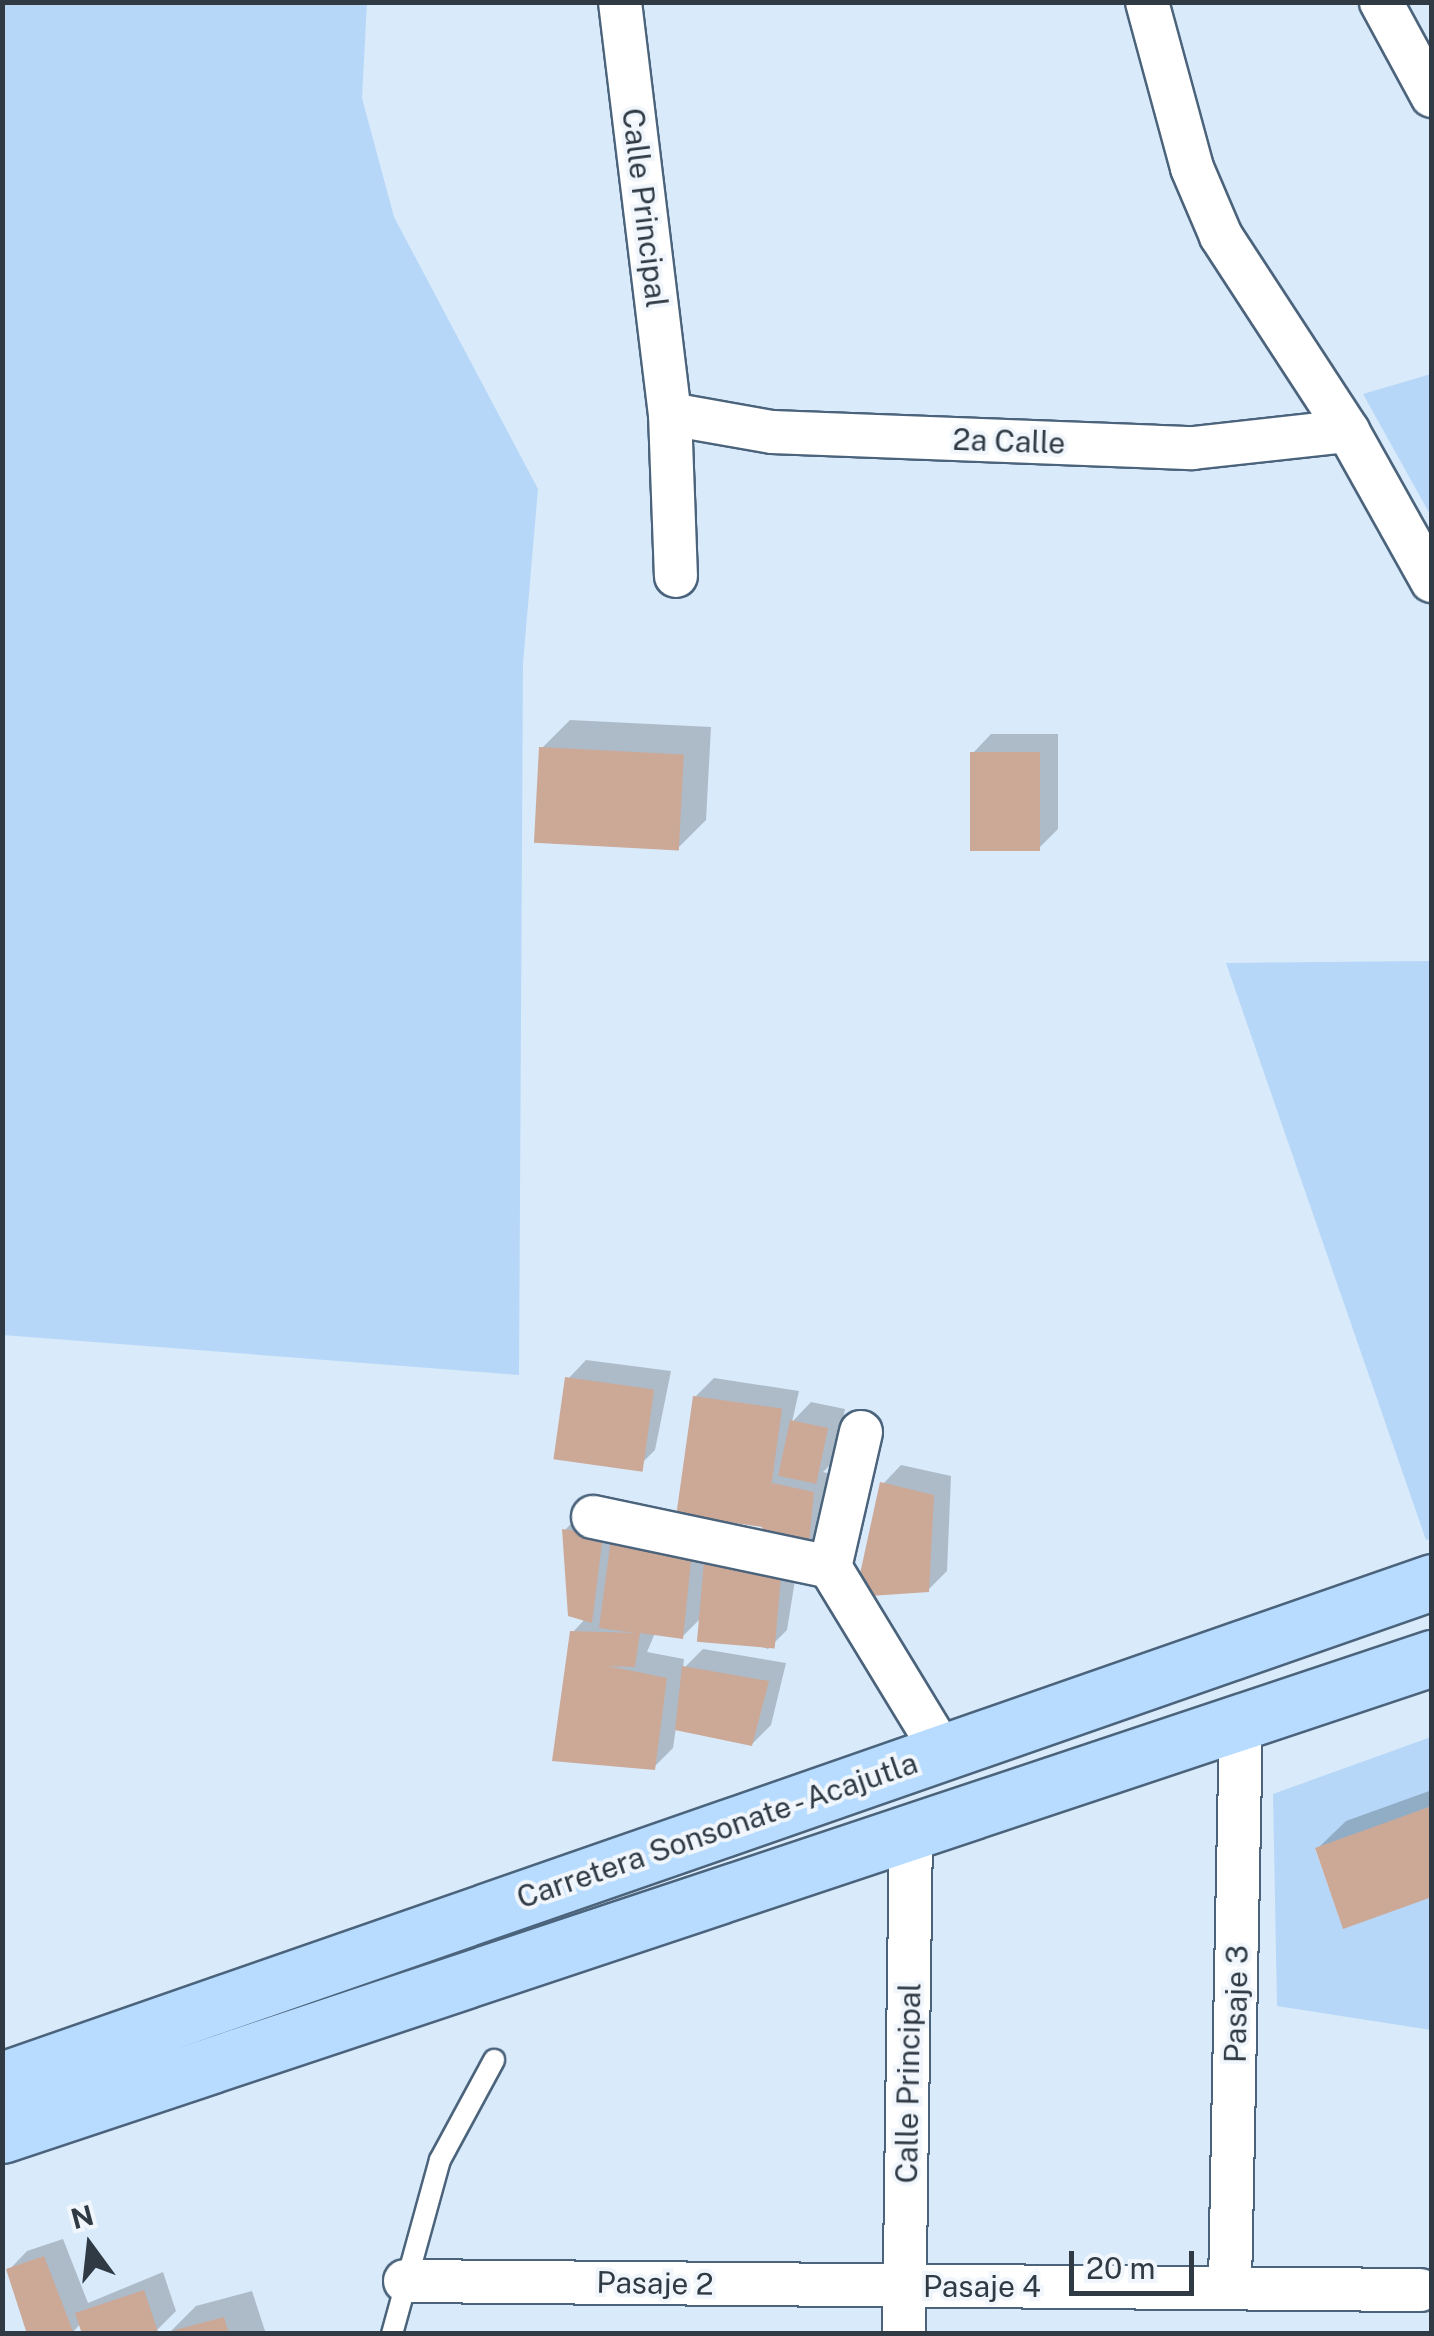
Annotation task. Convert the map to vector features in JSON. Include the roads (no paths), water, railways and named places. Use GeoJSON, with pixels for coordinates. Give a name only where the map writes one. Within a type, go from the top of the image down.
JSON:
{"type":"FeatureCollection","features":[{"type":"Feature","properties":{"kind":"highway","name":"Carretera Sonsonate - Acajutla"},"geometry":{"type":"LineString","coordinates":[[2,2080],[1432,1582]]}},
{"type":"Feature","properties":{"kind":"highway","name":"Carretera Sonsonate - Acajutla"},"geometry":{"type":"LineString","coordinates":[[2,2135],[1432,1658]]}},
{"type":"Feature","properties":{"kind":"street","name":"Calle Principal"},"geometry":{"type":"LineString","coordinates":[[620,2],[670,414],[676,576]]}},
{"type":"Feature","properties":{"kind":"street"},"geometry":{"type":"LineString","coordinates":[[1147,2],[1192,168],[1221,236],[1348,431],[1432,581]]}},
{"type":"Feature","properties":{"kind":"street"},"geometry":{"type":"LineString","coordinates":[[1381,2],[1432,96]]}},
{"type":"Feature","properties":{"kind":"street","name":"2a Calle"},"geometry":{"type":"LineString","coordinates":[[670,414],[772,432],[1192,448],[1348,431]]}},
{"type":"Feature","properties":{"kind":"street"},"geometry":{"type":"LineString","coordinates":[[861,1432],[830,1567],[942,1751]]}},
{"type":"Feature","properties":{"kind":"street"},"geometry":{"type":"LineString","coordinates":[[593,1518],[830,1567]]}},
{"type":"Feature","properties":{"kind":"street","name":"Pasaje 3"},"geometry":{"type":"LineString","coordinates":[[1230,2287],[1242,1720]]}},
{"type":"Feature","properties":{"kind":"street","name":"Calle Principal"},"geometry":{"type":"LineString","coordinates":[[904,2334],[911,1832]]}},
{"type":"Feature","properties":{"kind":"street"},"geometry":{"type":"LineString","coordinates":[[2,2066],[200,2009]]}},
{"type":"Feature","properties":{"kind":"street","name":"Pasaje 2"},"geometry":{"type":"LineString","coordinates":[[404,2280],[905,2285]]}},
{"type":"Feature","properties":{"kind":"street","name":"Pasaje 4"},"geometry":{"type":"LineString","coordinates":[[905,2285],[1420,2290]]}},
{"type":"Feature","properties":{"kind":"lane"},"geometry":{"type":"LineString","coordinates":[[392,2334],[440,2160],[494,2060]]}}]}
